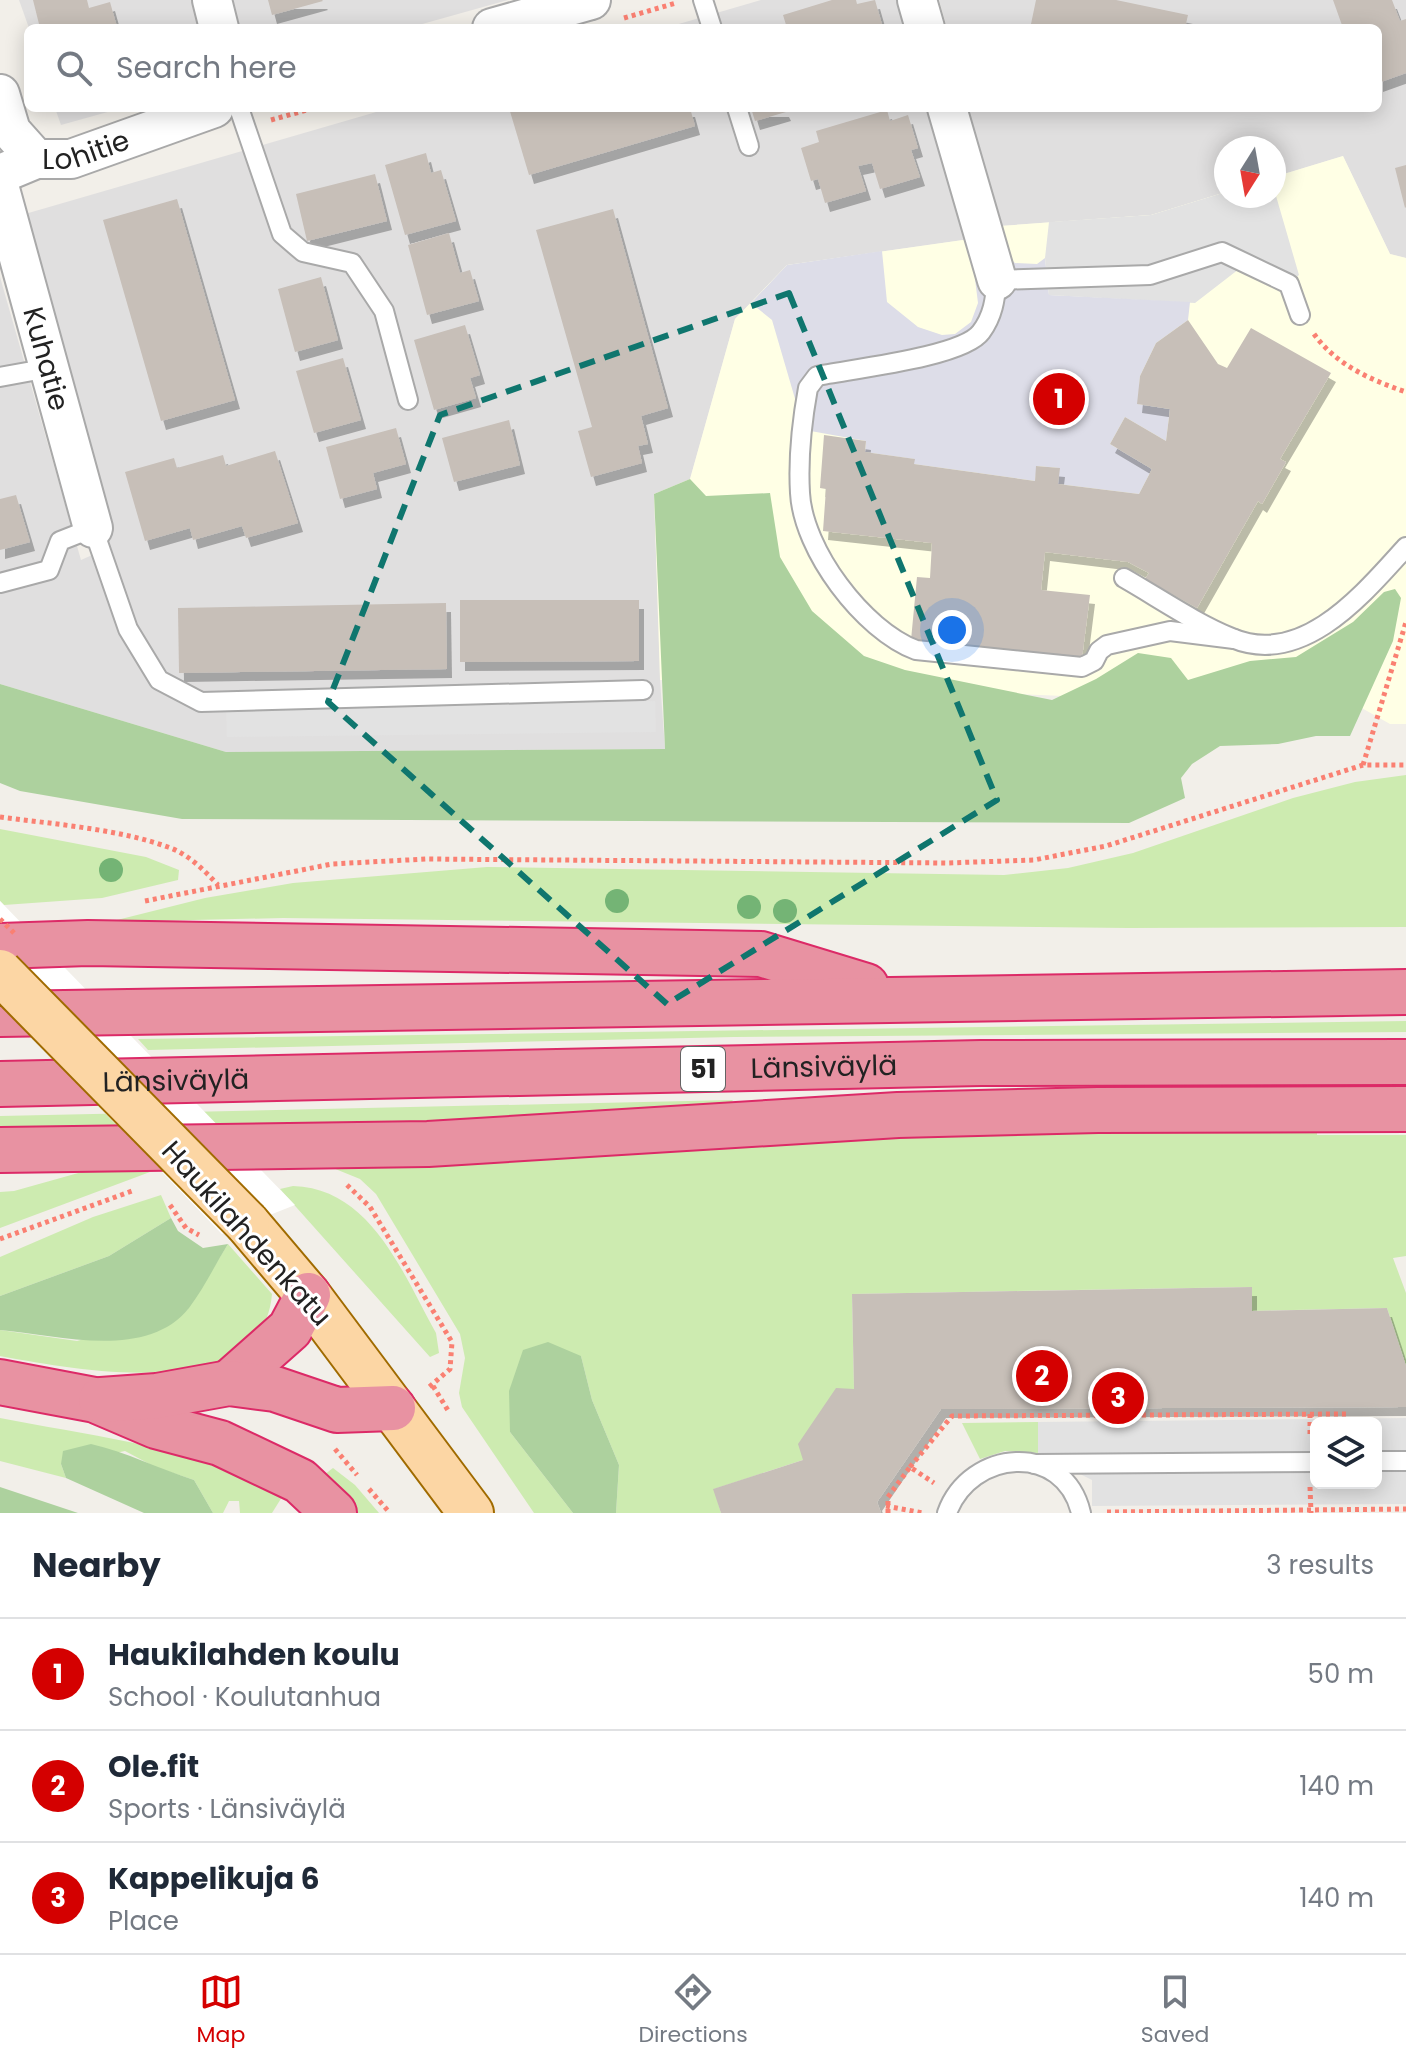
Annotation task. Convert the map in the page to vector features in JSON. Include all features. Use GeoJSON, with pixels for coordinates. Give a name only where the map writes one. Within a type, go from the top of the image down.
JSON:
{"type":"FeatureCollection","features":[{"type":"Feature","properties":{"kind":"highway"},"geometry":{"type":"LineString","coordinates":[[7,930],[88,943],[761,954],[907,999]]}},
{"type":"Feature","properties":{"kind":"highway"},"geometry":{"type":"LineString","coordinates":[[0,1014],[1399,990]]}},
{"type":"Feature","properties":{"kind":"highway","name":"Länsiväylä"},"geometry":{"type":"LineString","coordinates":[[0,1084],[981,1063],[1406,1062]]}},
{"type":"Feature","properties":{"kind":"highway"},"geometry":{"type":"LineString","coordinates":[[0,1150],[428,1144],[898,1115],[1406,1109]]}},
{"type":"Feature","properties":{"kind":"highway"},"geometry":{"type":"LineString","coordinates":[[229,1383],[290,1329],[308,1295]]}},
{"type":"Feature","properties":{"kind":"highway"},"geometry":{"type":"LineString","coordinates":[[0,1382],[95,1400],[156,1426],[220,1443],[300,1481],[334,1513]]}},
{"type":"Feature","properties":{"kind":"highway"},"geometry":{"type":"LineString","coordinates":[[95,1400],[157,1396],[229,1383],[275,1389],[337,1410],[393,1408]]}},
{"type":"Feature","properties":{"kind":"main road","name":"Haukilahdenkatu"},"geometry":{"type":"LineString","coordinates":[[0,972],[247,1223],[308,1295],[471,1513]]}},
{"type":"Feature","properties":{"kind":"street"},"geometry":{"type":"LineString","coordinates":[[212,0],[218,24]]}},
{"type":"Feature","properties":{"kind":"street"},"geometry":{"type":"LineString","coordinates":[[917,0],[924,24]]}},
{"type":"Feature","properties":{"kind":"street"},"geometry":{"type":"LineString","coordinates":[[517,24],[604,10]]}},
{"type":"Feature","properties":{"kind":"street"},"geometry":{"type":"LineString","coordinates":[[0,94],[11,131],[36,159]]}},
{"type":"Feature","properties":{"kind":"street","name":"Lohitie"},"geometry":{"type":"LineString","coordinates":[[0,174],[36,159],[71,159],[203,112]]}},
{"type":"Feature","properties":{"kind":"street"},"geometry":{"type":"LineString","coordinates":[[948,112],[997,280]]}},
{"type":"Feature","properties":{"kind":"street","name":"Kuhatie"},"geometry":{"type":"LineString","coordinates":[[0,189],[93,528]]}},
{"type":"Feature","properties":{"kind":"lane"},"geometry":{"type":"LineString","coordinates":[[703,0],[711,24]]}},
{"type":"Feature","properties":{"kind":"lane"},"geometry":{"type":"LineString","coordinates":[[240,112],[282,234],[303,252],[352,263],[384,311],[408,400]]}},
{"type":"Feature","properties":{"kind":"lane"},"geometry":{"type":"LineString","coordinates":[[738,112],[749,146]]}},
{"type":"Feature","properties":{"kind":"lane"},"geometry":{"type":"LineString","coordinates":[[1300,315],[1289,284],[1222,252],[1150,275],[997,280],[994,309],[980,335],[957,349],[817,376],[808,388],[800,495],[814,544],[855,607],[899,644],[916,650],[1082,667],[1094,661],[1099,651],[1107,645],[1170,631],[1273,646],[1296,640],[1325,624],[1366,592],[1406,547]]}},
{"type":"Feature","properties":{"kind":"lane"},"geometry":{"type":"LineString","coordinates":[[0,377],[49,368]]}},
{"type":"Feature","properties":{"kind":"lane"},"geometry":{"type":"LineString","coordinates":[[0,583],[49,570],[60,541],[93,528],[128,629],[159,680],[201,702],[643,690]]}},
{"type":"Feature","properties":{"kind":"lane"},"geometry":{"type":"LineString","coordinates":[[1124,578],[1234,639]]}},
{"type":"Feature","properties":{"kind":"lane"},"geometry":{"type":"LineString","coordinates":[[950,1505],[968,1478],[988,1466],[1011,1461],[1035,1464],[1310,1462]]}},
{"type":"Feature","properties":{"kind":"lane"},"geometry":{"type":"LineString","coordinates":[[1382,1461],[1406,1461]]}},
{"type":"Feature","properties":{"kind":"lane"},"geometry":{"type":"LineString","coordinates":[[1035,1464],[1054,1474],[1070,1489],[1081,1513]]}},
{"type":"Feature","properties":{"kind":"path"},"geometry":{"type":"LineString","coordinates":[[604,10],[685,0]]}},
{"type":"Feature","properties":{"kind":"path"},"geometry":{"type":"LineString","coordinates":[[1300,315],[1323,346],[1368,379],[1406,392]]}},
{"type":"Feature","properties":{"kind":"path"},"geometry":{"type":"LineString","coordinates":[[1363,765],[1406,622]]}},
{"type":"Feature","properties":{"kind":"path"},"geometry":{"type":"LineString","coordinates":[[142,901],[332,864],[426,859],[947,863],[1034,860],[1106,846],[1363,765],[1406,765]]}},
{"type":"Feature","properties":{"kind":"path"},"geometry":{"type":"LineString","coordinates":[[0,817],[72,826],[168,847],[195,861],[218,885]]}},
{"type":"Feature","properties":{"kind":"path"},"geometry":{"type":"LineString","coordinates":[[0,915],[7,930]]}},
{"type":"Feature","properties":{"kind":"path"},"geometry":{"type":"LineString","coordinates":[[888,1513],[888,1497],[952,1416],[1346,1414]]}},
{"type":"Feature","properties":{"kind":"path"},"geometry":{"type":"LineString","coordinates":[[910,1467],[950,1505]]}},
{"type":"Feature","properties":{"kind":"path"},"geometry":{"type":"LineString","coordinates":[[886,1506],[924,1513]]}},
{"type":"Feature","properties":{"kind":"path"},"geometry":{"type":"LineString","coordinates":[[1081,1513],[1406,1509]]}},
{"type":"Feature","properties":{"kind":"highlighted area"},"geometry":{"type":"Polygon","coordinates":[[[789,293],[997,800],[667,1004],[328,702],[440,415],[789,293]]]}},
{"type":"Feature","properties":{"kind":"shaded area"},"geometry":{"type":"Polygon","coordinates":[[[19,0],[508,0],[422,24],[28,24],[19,0]]]}},
{"type":"Feature","properties":{"kind":"shaded area"},"geometry":{"type":"Polygon","coordinates":[[[761,0],[896,0],[904,24],[679,24],[761,0]]]}},
{"type":"Feature","properties":{"kind":"shaded area"},"geometry":{"type":"Polygon","coordinates":[[[939,0],[1406,0],[1406,258],[1390,254],[1343,156],[1286,173],[1286,136],[1214,136],[1214,196],[1151,215],[1000,226],[969,112],[1382,112],[1382,24],[946,24],[939,0]]]}},
{"type":"Feature","properties":{"kind":"shaded area"},"geometry":{"type":"Polygon","coordinates":[[[56,112],[108,112],[61,125],[56,112]]]}},
{"type":"Feature","properties":{"kind":"shaded area"},"geometry":{"type":"Polygon","coordinates":[[[376,112],[930,112],[970,239],[787,265],[735,319],[690,479],[660,680],[665,749],[226,752],[0,684],[0,277],[81,560],[110,547],[25,214],[376,112]]]}},
{"type":"Feature","properties":{"kind":"shaded area"},"geometry":{"type":"Polygon","coordinates":[[[1343,156],[1390,254],[1406,258],[1406,724],[1390,724],[1305,676],[1064,696],[660,680],[654,494],[690,479],[735,319],[787,265],[970,239],[1000,226],[1151,215],[1214,196],[1214,208],[1286,208],[1286,173],[1343,156]]]}},
{"type":"Feature","properties":{"kind":"shaded area"},"geometry":{"type":"Polygon","coordinates":[[[1214,196],[1214,208],[1280,208],[1299,275],[1284,287],[1239,269],[1195,303],[1049,295],[1045,258],[1049,222],[1151,215],[1214,196]]]}},
{"type":"Feature","properties":{"kind":"shaded area"},"geometry":{"type":"Polygon","coordinates":[[[970,239],[1005,254],[1015,263],[1037,264],[1045,258],[1049,295],[1190,302],[1188,320],[1156,343],[1140,376],[1138,404],[1170,409],[1166,441],[1125,417],[1110,444],[1152,469],[1139,494],[1058,484],[1059,468],[1037,466],[1035,481],[914,464],[914,459],[865,452],[866,441],[794,428],[798,409],[772,320],[751,303],[787,265],[882,251],[887,302],[918,327],[942,335],[955,334],[971,322],[978,303],[970,239]]]}},
{"type":"Feature","properties":{"kind":"shaded area"},"geometry":{"type":"Polygon","coordinates":[[[655,701],[656,732],[227,737],[226,707],[655,701]]]}},
{"type":"Feature","properties":{"kind":"shaded area"},"geometry":{"type":"Polygon","coordinates":[[[1382,1418],[1406,1418],[1406,1504],[1092,1506],[1092,1480],[1038,1453],[1038,1422],[1310,1419],[1310,1489],[1382,1489],[1382,1418]]]}},
{"type":"Feature","properties":{"kind":"green space"},"geometry":{"type":"Polygon","coordinates":[[[690,479],[706,496],[770,493],[780,557],[812,611],[864,656],[905,670],[1052,700],[1096,679],[1138,653],[1171,658],[1188,680],[1250,661],[1296,657],[1353,622],[1384,592],[1395,589],[1401,598],[1393,641],[1350,736],[1316,736],[1278,744],[1220,746],[1192,764],[1181,778],[1185,798],[1129,823],[182,819],[20,791],[0,783],[0,684],[226,752],[665,749],[654,494],[690,479]]]}},
{"type":"Feature","properties":{"kind":"green space"},"geometry":{"type":"Polygon","coordinates":[[[1406,775],[1406,927],[1128,928],[283,918],[109,922],[205,898],[293,883],[487,867],[1004,875],[1068,868],[1133,853],[1293,798],[1355,782],[1406,775]]]}},
{"type":"Feature","properties":{"kind":"green space"},"geometry":{"type":"Polygon","coordinates":[[[0,829],[146,857],[179,870],[178,880],[102,898],[4,905],[0,901],[0,829]]]}},
{"type":"Feature","properties":{"kind":"green space"},"geometry":{"type":"Polygon","coordinates":[[[1406,1021],[1406,1032],[734,1037],[148,1050],[138,1039],[1406,1021]]]}},
{"type":"Feature","properties":{"kind":"green space"},"geometry":{"type":"Polygon","coordinates":[[[733,1100],[728,1106],[466,1124],[0,1133],[0,1116],[733,1100]]]}},
{"type":"Feature","properties":{"kind":"green space"},"geometry":{"type":"Polygon","coordinates":[[[1317,1127],[1317,1135],[1406,1135],[1406,1256],[1393,1258],[1406,1293],[1406,1366],[1387,1308],[1252,1311],[1251,1287],[852,1294],[854,1389],[836,1389],[803,1460],[714,1489],[721,1513],[616,1513],[619,1465],[592,1400],[581,1356],[510,1432],[573,1513],[534,1513],[462,1407],[459,1393],[465,1358],[460,1334],[376,1194],[360,1179],[328,1166],[921,1132],[1317,1127]]]}},
{"type":"Feature","properties":{"kind":"green space"},"geometry":{"type":"Polygon","coordinates":[[[89,1170],[150,1172],[0,1228],[0,1192],[89,1170]]]}},
{"type":"Feature","properties":{"kind":"green space"},"geometry":{"type":"Polygon","coordinates":[[[293,1186],[320,1190],[344,1202],[364,1218],[381,1238],[411,1285],[436,1333],[439,1353],[430,1357],[280,1189],[293,1186]]]}},
{"type":"Feature","properties":{"kind":"green space"},"geometry":{"type":"Polygon","coordinates":[[[161,1195],[171,1218],[109,1256],[0,1296],[0,1257],[93,1217],[161,1195]]]}},
{"type":"Feature","properties":{"kind":"green space"},"geometry":{"type":"Polygon","coordinates":[[[171,1218],[178,1231],[203,1248],[228,1244],[189,1308],[171,1324],[126,1340],[100,1341],[0,1330],[0,1296],[109,1256],[171,1218]]]}},
{"type":"Feature","properties":{"kind":"green space"},"geometry":{"type":"Polygon","coordinates":[[[228,1244],[272,1294],[261,1330],[236,1353],[201,1367],[160,1372],[72,1368],[0,1356],[0,1330],[77,1341],[187,1310],[228,1244]]]}},
{"type":"Feature","properties":{"kind":"green space"},"geometry":{"type":"Polygon","coordinates":[[[548,1342],[581,1356],[592,1400],[619,1465],[616,1513],[573,1513],[510,1432],[509,1391],[523,1350],[548,1342]]]}},
{"type":"Feature","properties":{"kind":"green space"},"geometry":{"type":"Polygon","coordinates":[[[0,1418],[181,1455],[250,1480],[282,1497],[272,1513],[240,1513],[239,1501],[229,1501],[223,1513],[213,1513],[194,1480],[155,1467],[125,1451],[61,1464],[66,1478],[0,1461],[0,1418]]]}},
{"type":"Feature","properties":{"kind":"green space"},"geometry":{"type":"Polygon","coordinates":[[[1038,1422],[1038,1453],[1005,1451],[980,1459],[962,1423],[1038,1422]]]}},
{"type":"Feature","properties":{"kind":"green space"},"geometry":{"type":"Polygon","coordinates":[[[91,1444],[194,1480],[213,1513],[144,1513],[66,1478],[61,1464],[63,1451],[91,1444]]]}},
{"type":"Feature","properties":{"kind":"green space"},"geometry":{"type":"Polygon","coordinates":[[[333,1468],[355,1485],[379,1513],[356,1513],[320,1478],[333,1468]]]}},
{"type":"Feature","properties":{"kind":"green space"},"geometry":{"type":"Polygon","coordinates":[[[0,1487],[78,1513],[0,1513],[0,1487]]]}},
{"type":"Feature","properties":{"kind":"pier"},"geometry":{"type":"Polygon","coordinates":[[[0,901],[295,1205],[222,1234],[0,1005],[0,901]]]}},
{"type":"Feature","properties":{"kind":"building"},"geometry":{"type":"Polygon","coordinates":[[[33,0],[87,0],[89,8],[110,2],[116,24],[39,24],[33,0]]]}},
{"type":"Feature","properties":{"kind":"building"},"geometry":{"type":"Polygon","coordinates":[[[268,0],[322,0],[323,1],[272,15],[268,0]]]}},
{"type":"Feature","properties":{"kind":"building"},"geometry":{"type":"Polygon","coordinates":[[[832,0],[856,0],[857,4],[875,0],[882,24],[786,24],[783,15],[832,0]]]}},
{"type":"Feature","properties":{"kind":"building"},"geometry":{"type":"Polygon","coordinates":[[[1036,0],[1116,0],[1188,15],[1186,24],[1031,24],[1036,0]]]}},
{"type":"Feature","properties":{"kind":"building"},"geometry":{"type":"Polygon","coordinates":[[[1333,0],[1392,0],[1400,21],[1406,19],[1406,73],[1382,82],[1382,24],[1342,24],[1333,0]]]}},
{"type":"Feature","properties":{"kind":"building"},"geometry":{"type":"Polygon","coordinates":[[[510,112],[691,112],[695,126],[529,175],[510,112]]]}},
{"type":"Feature","properties":{"kind":"building"},"geometry":{"type":"Polygon","coordinates":[[[752,112],[786,112],[755,121],[752,112]]]}},
{"type":"Feature","properties":{"kind":"building"},"geometry":{"type":"Polygon","coordinates":[[[880,112],[888,112],[890,121],[908,115],[918,148],[911,150],[920,177],[880,189],[872,163],[858,166],[866,191],[825,203],[818,179],[811,181],[801,148],[819,142],[816,131],[880,112]]]}},
{"type":"Feature","properties":{"kind":"building"},"geometry":{"type":"Polygon","coordinates":[[[426,153],[431,173],[441,170],[456,221],[405,235],[385,165],[426,153]]]}},
{"type":"Feature","properties":{"kind":"building"},"geometry":{"type":"Polygon","coordinates":[[[1406,165],[1406,207],[1405,208],[1395,168],[1406,165]]]}},
{"type":"Feature","properties":{"kind":"building"},"geometry":{"type":"Polygon","coordinates":[[[375,174],[387,221],[307,241],[296,194],[375,174]]]}},
{"type":"Feature","properties":{"kind":"building"},"geometry":{"type":"Polygon","coordinates":[[[177,199],[235,400],[161,421],[103,220],[177,199]]]}},
{"type":"Feature","properties":{"kind":"building"},"geometry":{"type":"Polygon","coordinates":[[[613,209],[668,408],[641,416],[648,444],[638,446],[642,463],[591,477],[578,431],[592,427],[536,230],[613,209]]]}},
{"type":"Feature","properties":{"kind":"building"},"geometry":{"type":"Polygon","coordinates":[[[449,233],[460,273],[470,270],[479,301],[427,315],[408,245],[449,233]]]}},
{"type":"Feature","properties":{"kind":"building"},"geometry":{"type":"Polygon","coordinates":[[[321,277],[338,340],[295,352],[278,289],[321,277]]]}},
{"type":"Feature","properties":{"kind":"building"},"geometry":{"type":"Polygon","coordinates":[[[1188,320],[1218,364],[1227,368],[1251,328],[1331,373],[1280,459],[1286,462],[1262,504],[1258,501],[1197,608],[1145,579],[1149,573],[1128,562],[1045,552],[1041,590],[1090,595],[1082,658],[911,640],[917,577],[930,578],[932,543],[823,531],[826,489],[820,488],[824,435],[866,441],[865,452],[915,459],[914,464],[1035,481],[1036,466],[1060,468],[1058,484],[1139,494],[1152,469],[1110,444],[1125,417],[1166,441],[1170,409],[1137,404],[1140,376],[1156,343],[1188,320]]]}},
{"type":"Feature","properties":{"kind":"building"},"geometry":{"type":"Polygon","coordinates":[[[465,325],[480,375],[470,378],[476,398],[434,410],[414,340],[465,325]]]}},
{"type":"Feature","properties":{"kind":"building"},"geometry":{"type":"Polygon","coordinates":[[[343,358],[361,420],[314,433],[296,371],[343,358]]]}},
{"type":"Feature","properties":{"kind":"building"},"geometry":{"type":"Polygon","coordinates":[[[509,420],[520,465],[454,482],[442,438],[509,420]]]}},
{"type":"Feature","properties":{"kind":"building"},"geometry":{"type":"Polygon","coordinates":[[[396,428],[406,464],[373,473],[377,489],[340,499],[326,447],[396,428]]]}},
{"type":"Feature","properties":{"kind":"building"},"geometry":{"type":"Polygon","coordinates":[[[275,451],[298,523],[246,538],[242,526],[193,540],[190,528],[145,541],[125,472],[174,458],[177,468],[223,455],[226,466],[275,451]]]}},
{"type":"Feature","properties":{"kind":"building"},"geometry":{"type":"Polygon","coordinates":[[[16,495],[30,542],[0,550],[0,499],[16,495]]]}},
{"type":"Feature","properties":{"kind":"building"},"geometry":{"type":"Polygon","coordinates":[[[460,600],[639,600],[639,661],[460,662],[460,600]]]}},
{"type":"Feature","properties":{"kind":"building"},"geometry":{"type":"Polygon","coordinates":[[[446,603],[447,669],[179,673],[178,608],[446,603]]]}},
{"type":"Feature","properties":{"kind":"building"},"geometry":{"type":"Polygon","coordinates":[[[1252,1287],[1252,1311],[1387,1308],[1406,1366],[1406,1407],[941,1409],[877,1502],[881,1513],[721,1513],[713,1489],[803,1460],[798,1444],[836,1388],[854,1389],[852,1294],[1252,1287]]]}},
{"type":"Feature","properties":{"kind":"place","name":"Haukilahden koulu"},"geometry":{"type":"Point","coordinates":[1059,399]}},
{"type":"Feature","properties":{"kind":"place","name":"Ole.fit"},"geometry":{"type":"Point","coordinates":[1042,1376]}},
{"type":"Feature","properties":{"kind":"place","name":"Kappelikuja 6"},"geometry":{"type":"Point","coordinates":[1118,1398]}}]}
